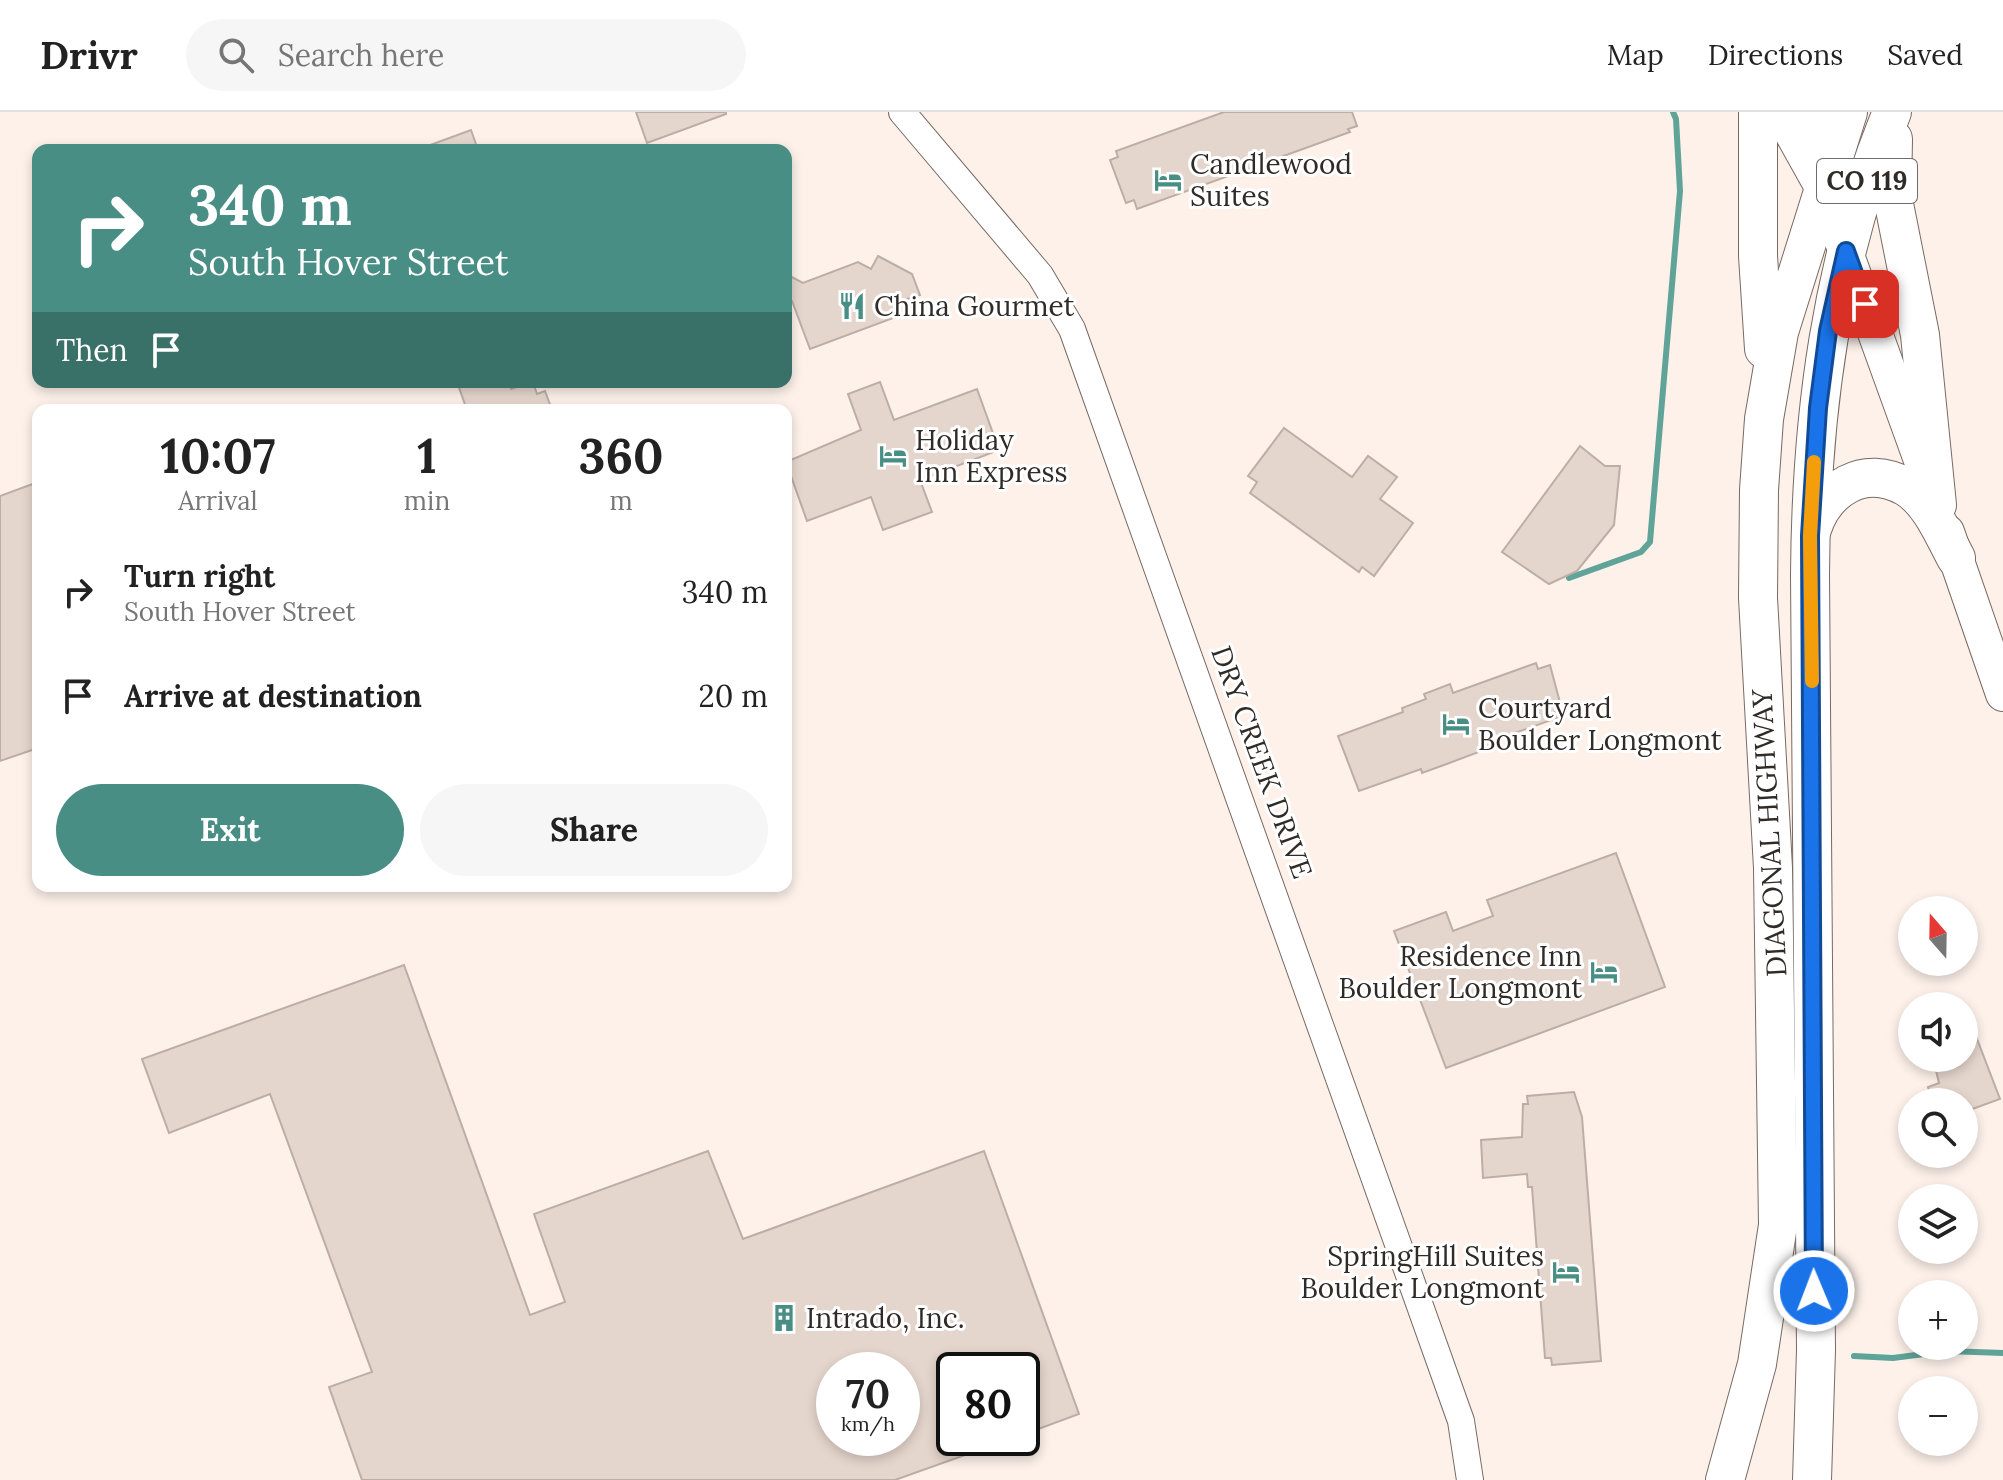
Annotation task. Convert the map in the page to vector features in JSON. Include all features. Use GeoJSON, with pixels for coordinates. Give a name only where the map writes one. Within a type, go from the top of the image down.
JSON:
{"type":"FeatureCollection","features":[{"type":"Feature","properties":{"kind":"highway"},"geometry":{"type":"LineString","coordinates":[[1758,112],[1758,256],[1767,390]]}},
{"type":"Feature","properties":{"kind":"highway","name":"CO 119"},"geometry":{"type":"LineString","coordinates":[[1823,189],[1848,112]]}},
{"type":"Feature","properties":{"kind":"highway"},"geometry":{"type":"LineString","coordinates":[[1895,112],[1892,194],[1920,335],[1937,505]]}},
{"type":"Feature","properties":{"kind":"highway","name":"CO 119"},"geometry":{"type":"LineString","coordinates":[[1846,251],[1895,112]]}},
{"type":"Feature","properties":{"kind":"highway","name":"DIAGONAL HIGHWAY"},"geometry":{"type":"LineString","coordinates":[[1725,1480],[1757,1364],[1778,1225],[1774,898],[1758,598],[1759,490],[1767,390],[1794,280],[1823,189]]}},
{"type":"Feature","properties":{"kind":"highway","name":"DIAGONAL HIGHWAY"},"geometry":{"type":"LineString","coordinates":[[1812,1480],[1816,1350],[1810,536],[1818,408],[1828,331],[1846,251]]}},
{"type":"Feature","properties":{"kind":"highway"},"geometry":{"type":"LineString","coordinates":[[1810,536],[1818,512],[1829,496],[1859,480],[1880,478],[1906,487],[1927,507],[1956,558]]}},
{"type":"Feature","properties":{"kind":"main road"},"geometry":{"type":"LineString","coordinates":[[1780,112],[1823,189],[2003,694]]}},
{"type":"Feature","properties":{"kind":"main road"},"geometry":{"type":"LineString","coordinates":[[1811,112],[1823,189]]}},
{"type":"Feature","properties":{"kind":"street","name":"DRY CREEK DRIVE"},"geometry":{"type":"LineString","coordinates":[[902,112],[1040,275],[1072,329],[1461,1421],[1470,1480]]}},
{"type":"Feature","properties":{"kind":"building"},"geometry":{"type":"Polygon","coordinates":[[[636,112],[726,112],[726,114],[647,143],[636,112]]]}},
{"type":"Feature","properties":{"kind":"building","name":"Candlewood Suites"},"geometry":{"type":"Polygon","coordinates":[[[1224,112],[1352,112],[1357,126],[1348,129],[1350,132],[1137,209],[1134,200],[1126,203],[1110,160],[1118,157],[1116,151],[1224,112]]]}},
{"type":"Feature","properties":{"kind":"building"},"geometry":{"type":"Polygon","coordinates":[[[471,130],[476,144],[433,144],[471,130]]]}},
{"type":"Feature","properties":{"kind":"building","name":"China Gourmet"},"geometry":{"type":"Polygon","coordinates":[[[878,256],[912,274],[920,295],[907,299],[912,311],[810,349],[792,301],[792,277],[803,283],[858,262],[871,269],[878,256]]]}},
{"type":"Feature","properties":{"kind":"building","name":"Holiday Inn Express"},"geometry":{"type":"Polygon","coordinates":[[[880,382],[894,420],[977,389],[999,450],[920,480],[932,512],[883,530],[871,497],[807,521],[792,479],[792,459],[861,430],[848,394],[880,382]]]}},
{"type":"Feature","properties":{"kind":"building"},"geometry":{"type":"Polygon","coordinates":[[[459,388],[535,388],[537,394],[545,391],[550,404],[465,404],[459,388]]]}},
{"type":"Feature","properties":{"kind":"building"},"geometry":{"type":"Polygon","coordinates":[[[1284,428],[1352,477],[1368,456],[1397,477],[1380,499],[1413,523],[1374,576],[1362,567],[1359,572],[1250,493],[1257,482],[1248,476],[1284,428]]]}},
{"type":"Feature","properties":{"kind":"building"},"geometry":{"type":"Polygon","coordinates":[[[1580,446],[1605,466],[1620,466],[1614,525],[1577,571],[1549,584],[1502,552],[1580,446]]]}},
{"type":"Feature","properties":{"kind":"building"},"geometry":{"type":"Polygon","coordinates":[[[32,484],[32,750],[0,761],[0,496],[32,484]]]}},
{"type":"Feature","properties":{"kind":"building","name":"Courtyard Boulder Longmont"},"geometry":{"type":"Polygon","coordinates":[[[1536,663],[1538,669],[1550,665],[1562,710],[1555,712],[1557,718],[1498,739],[1500,744],[1444,765],[1422,773],[1421,769],[1359,791],[1338,736],[1403,712],[1402,708],[1426,699],[1424,694],[1450,684],[1453,693],[1536,663]]]}},
{"type":"Feature","properties":{"kind":"building","name":"Residence Inn Boulder Longmont"},"geometry":{"type":"Polygon","coordinates":[[[1616,853],[1665,987],[1446,1068],[1394,931],[1446,912],[1453,931],[1493,916],[1487,900],[1616,853]]]}},
{"type":"Feature","properties":{"kind":"building"},"geometry":{"type":"Polygon","coordinates":[[[404,965],[530,1315],[565,1302],[534,1214],[708,1151],[743,1239],[984,1151],[1079,1414],[1040,1428],[1040,1352],[936,1352],[936,1456],[962,1456],[895,1480],[362,1480],[329,1387],[372,1372],[270,1094],[169,1133],[142,1059],[404,965]]]}},
{"type":"Feature","properties":{"kind":"building"},"geometry":{"type":"Polygon","coordinates":[[[1978,1042],[2000,1099],[1978,1107],[1978,1088],[1928,1088],[1939,1083],[1936,1072],[1978,1072],[1978,1042]]]}},
{"type":"Feature","properties":{"kind":"building","name":"SpringHill Suites Boulder Longmont"},"geometry":{"type":"Polygon","coordinates":[[[1574,1092],[1582,1117],[1601,1361],[1552,1365],[1551,1358],[1545,1358],[1532,1187],[1528,1187],[1527,1174],[1483,1178],[1481,1140],[1522,1137],[1523,1104],[1528,1104],[1527,1096],[1574,1092]]]}},
{"type":"Feature","properties":{"kind":"waterway"},"geometry":{"type":"LineString","coordinates":[[1569,578],[1641,552],[1650,542],[1680,191],[1673,112]]}},
{"type":"Feature","properties":{"kind":"waterway"},"geometry":{"type":"LineString","coordinates":[[1854,1356],[1893,1358],[1947,1351],[2003,1353]]}},
{"type":"Feature","properties":{"kind":"slow traffic"},"geometry":{"type":"LineString","coordinates":[[1812,681],[1810,536],[1814,462]]}},
{"type":"Feature","properties":{"kind":"place","name":"Candlewood Suites"},"geometry":{"type":"Point","coordinates":[1168,180]}},
{"type":"Feature","properties":{"kind":"place","name":"China Gourmet"},"geometry":{"type":"Point","coordinates":[852,306]}},
{"type":"Feature","properties":{"kind":"place","name":"Holiday Inn Express"},"geometry":{"type":"Point","coordinates":[893,456]}},
{"type":"Feature","properties":{"kind":"place","name":"Courtyard Boulder Longmont"},"geometry":{"type":"Point","coordinates":[1456,724]}},
{"type":"Feature","properties":{"kind":"place","name":"Residence Inn Boulder Longmont"},"geometry":{"type":"Point","coordinates":[1604,972]}},
{"type":"Feature","properties":{"kind":"place","name":"SpringHill Suites Boulder Longmont"},"geometry":{"type":"Point","coordinates":[1566,1272]}},
{"type":"Feature","properties":{"kind":"place","name":"Intrado, Inc."},"geometry":{"type":"Point","coordinates":[784,1318]}},
{"type":"Feature","properties":{"kind":"route"},"geometry":{"type":"LineString","coordinates":[[1814,1291],[1810,536],[1818,408],[1828,331],[1846,251],[1865,304]]}}]}
